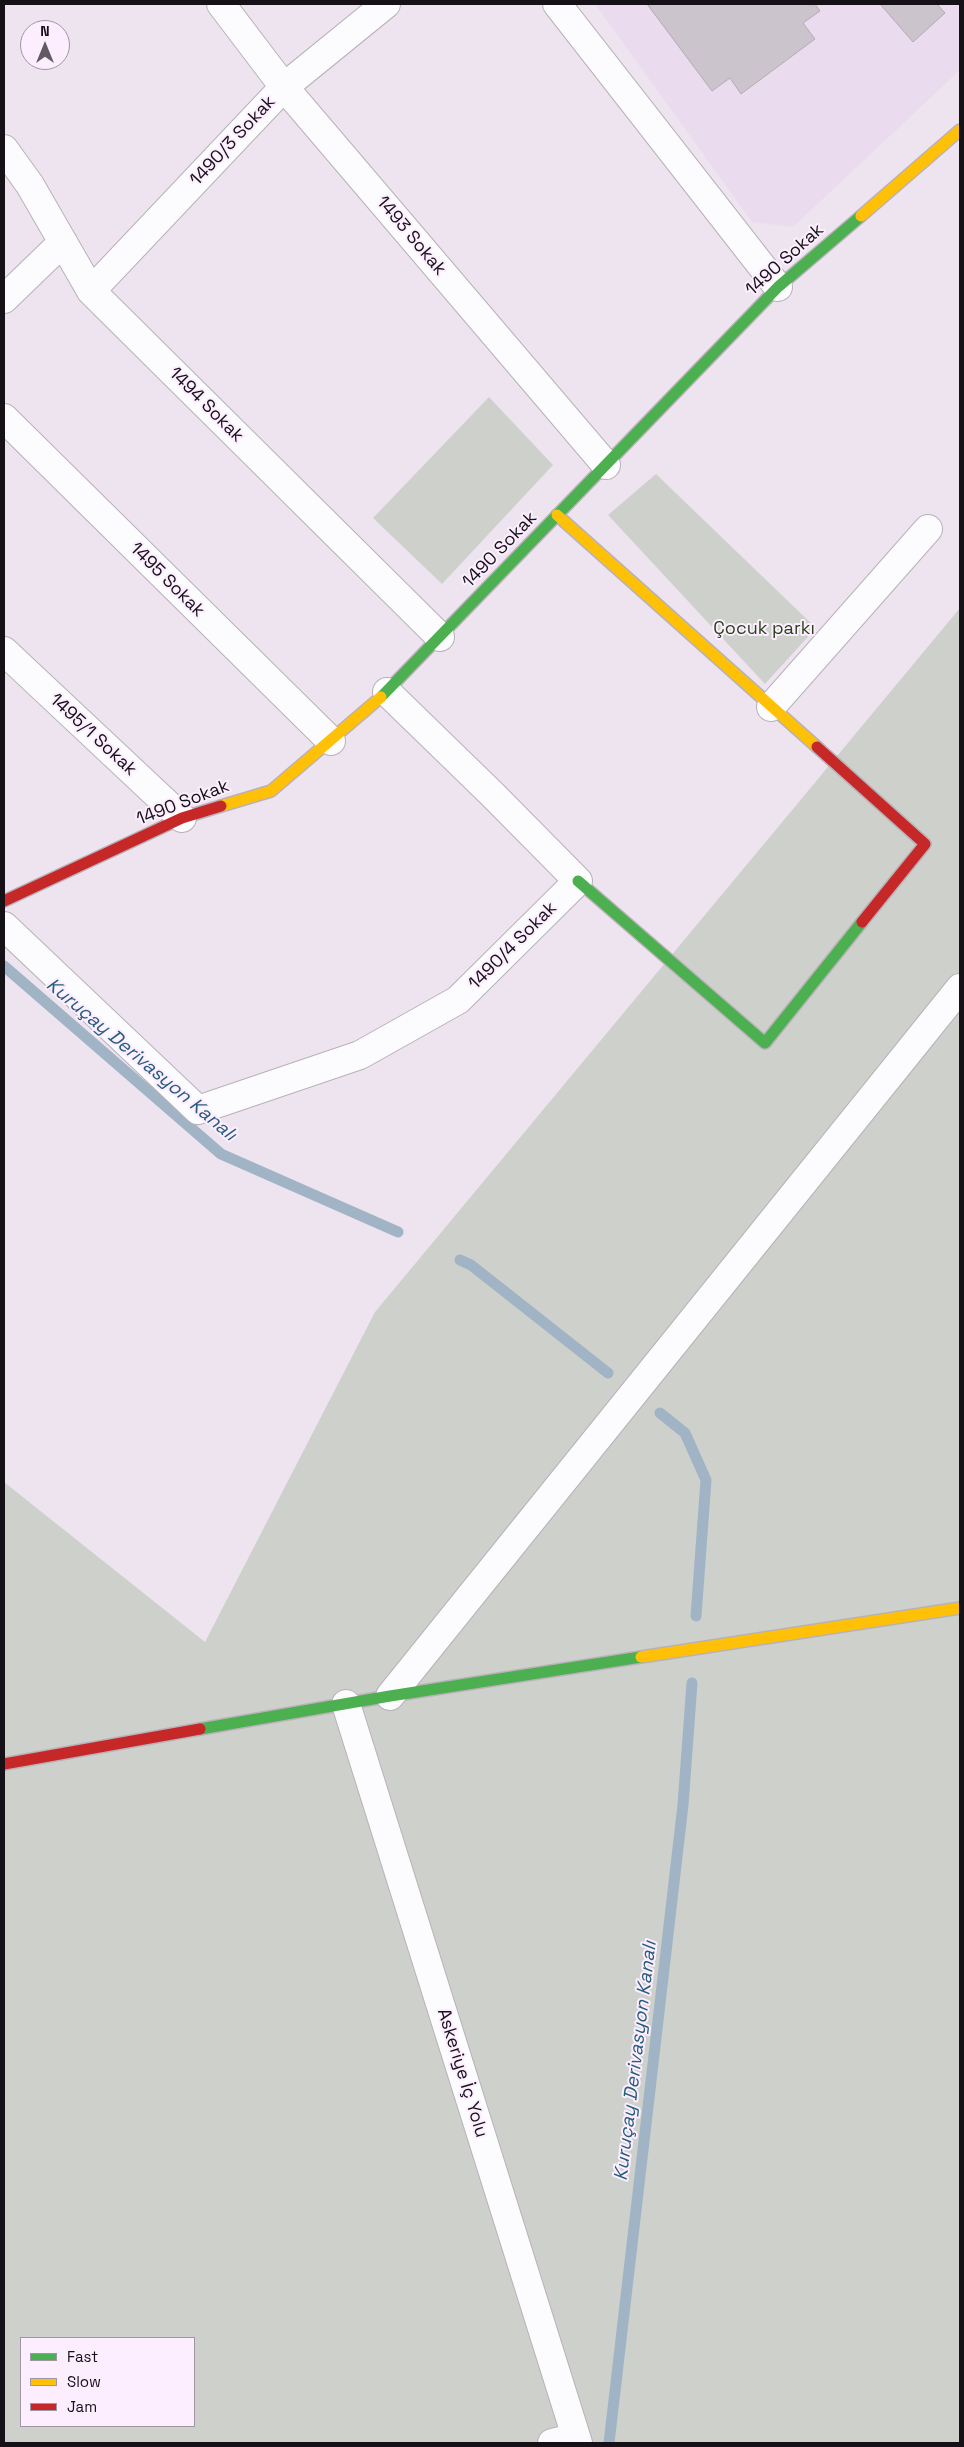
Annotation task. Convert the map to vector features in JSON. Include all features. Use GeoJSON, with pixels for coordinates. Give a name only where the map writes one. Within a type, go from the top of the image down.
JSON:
{"type":"FeatureCollection","features":[{"type":"Feature","properties":{"kind":"street","name":"1493 Sokak"},"geometry":{"type":"LineString","coordinates":[[221,4],[284,87],[606,465]]}},
{"type":"Feature","properties":{"kind":"street","name":"1490/3 Sokak"},"geometry":{"type":"LineString","coordinates":[[91,291],[284,87],[386,4]]}},
{"type":"Feature","properties":{"kind":"street"},"geometry":{"type":"LineString","coordinates":[[558,4],[778,287]]}},
{"type":"Feature","properties":{"kind":"street","name":"1490 Sokak"},"geometry":{"type":"LineString","coordinates":[[4,901],[182,818],[271,791],[387,692],[778,287],[960,130]]}},
{"type":"Feature","properties":{"kind":"street","name":"1494 Sokak"},"geometry":{"type":"LineString","coordinates":[[4,149],[30,185],[91,291],[440,637]]}},
{"type":"Feature","properties":{"kind":"street"},"geometry":{"type":"LineString","coordinates":[[4,299],[63,242]]}},
{"type":"Feature","properties":{"kind":"street","name":"1495 Sokak"},"geometry":{"type":"LineString","coordinates":[[4,418],[331,741]]}},
{"type":"Feature","properties":{"kind":"street"},"geometry":{"type":"LineString","coordinates":[[387,692],[493,795],[578,882],[765,1043],[925,844],[557,516]]}},
{"type":"Feature","properties":{"kind":"street"},"geometry":{"type":"LineString","coordinates":[[772,707],[928,529]]}},
{"type":"Feature","properties":{"kind":"street","name":"1495/1 Sokak"},"geometry":{"type":"LineString","coordinates":[[4,651],[182,818]]}},
{"type":"Feature","properties":{"kind":"street","name":"1490/4 Sokak"},"geometry":{"type":"LineString","coordinates":[[4,926],[198,1110],[360,1055],[458,1000],[578,882]]}},
{"type":"Feature","properties":{"kind":"street"},"geometry":{"type":"LineString","coordinates":[[390,1696],[960,988]]}},
{"type":"Feature","properties":{"kind":"street"},"geometry":{"type":"LineString","coordinates":[[4,1764],[390,1696],[960,1608]]}},
{"type":"Feature","properties":{"kind":"street","name":"Askeriye İç Yolu"},"geometry":{"type":"LineString","coordinates":[[346,1704],[568,2441]]}},
{"type":"Feature","properties":{"kind":"shaded area"},"geometry":{"type":"Polygon","coordinates":[[[595,4],[960,4],[960,70],[793,227],[752,222],[595,4]]]}},
{"type":"Feature","properties":{"kind":"green space"},"geometry":{"type":"Polygon","coordinates":[[[489,397],[553,465],[442,584],[373,518],[489,397]]]}},
{"type":"Feature","properties":{"kind":"green space","name":"Çocuk parkı"},"geometry":{"type":"Polygon","coordinates":[[[656,474],[816,628],[765,684],[608,515],[656,474]]]}},
{"type":"Feature","properties":{"kind":"green space"},"geometry":{"type":"Polygon","coordinates":[[[960,608],[960,2443],[4,2443],[4,1482],[205,1642],[375,1312],[960,608]]]}},
{"type":"Feature","properties":{"kind":"building"},"geometry":{"type":"Polygon","coordinates":[[[647,4],[815,4],[820,11],[803,23],[815,39],[741,94],[730,78],[712,91],[647,4]]]}},
{"type":"Feature","properties":{"kind":"building"},"geometry":{"type":"Polygon","coordinates":[[[880,4],[937,4],[945,13],[913,42],[880,4]]]}},
{"type":"Feature","properties":{"kind":"waterway","name":"Kuruçay Derivasyon Kanalı"},"geometry":{"type":"LineString","coordinates":[[4,966],[221,1154],[398,1232]]}},
{"type":"Feature","properties":{"kind":"waterway","name":"Kuruçay Derivasyon Kanalı"},"geometry":{"type":"LineString","coordinates":[[460,1260],[471,1265],[608,1373]]}},
{"type":"Feature","properties":{"kind":"waterway","name":"Kuruçay Derivasyon Kanalı"},"geometry":{"type":"LineString","coordinates":[[660,1413],[685,1433],[706,1480],[696,1616]]}},
{"type":"Feature","properties":{"kind":"waterway","name":"Kuruçay Derivasyon Kanalı"},"geometry":{"type":"LineString","coordinates":[[609,2443],[683,1805],[692,1683]]}},
{"type":"Feature","properties":{"kind":"traffic: fast"},"geometry":{"type":"LineString","coordinates":[[381,697],[778,287],[861,216]]}},
{"type":"Feature","properties":{"kind":"traffic: fast"},"geometry":{"type":"LineString","coordinates":[[578,881],[765,1043],[862,922]]}},
{"type":"Feature","properties":{"kind":"traffic: fast"},"geometry":{"type":"LineString","coordinates":[[200,1729],[390,1696],[641,1657]]}},
{"type":"Feature","properties":{"kind":"traffic: slow"},"geometry":{"type":"LineString","coordinates":[[861,216],[960,130]]}},
{"type":"Feature","properties":{"kind":"traffic: slow"},"geometry":{"type":"LineString","coordinates":[[557,515],[817,747]]}},
{"type":"Feature","properties":{"kind":"traffic: slow"},"geometry":{"type":"LineString","coordinates":[[221,806],[271,791],[381,697]]}},
{"type":"Feature","properties":{"kind":"traffic: slow"},"geometry":{"type":"LineString","coordinates":[[641,1657],[960,1608]]}},
{"type":"Feature","properties":{"kind":"traffic: jam"},"geometry":{"type":"LineString","coordinates":[[817,747],[925,844],[862,922]]}},
{"type":"Feature","properties":{"kind":"traffic: jam"},"geometry":{"type":"LineString","coordinates":[[4,901],[182,818],[221,806]]}},
{"type":"Feature","properties":{"kind":"traffic: jam"},"geometry":{"type":"LineString","coordinates":[[4,1764],[200,1729]]}}]}
